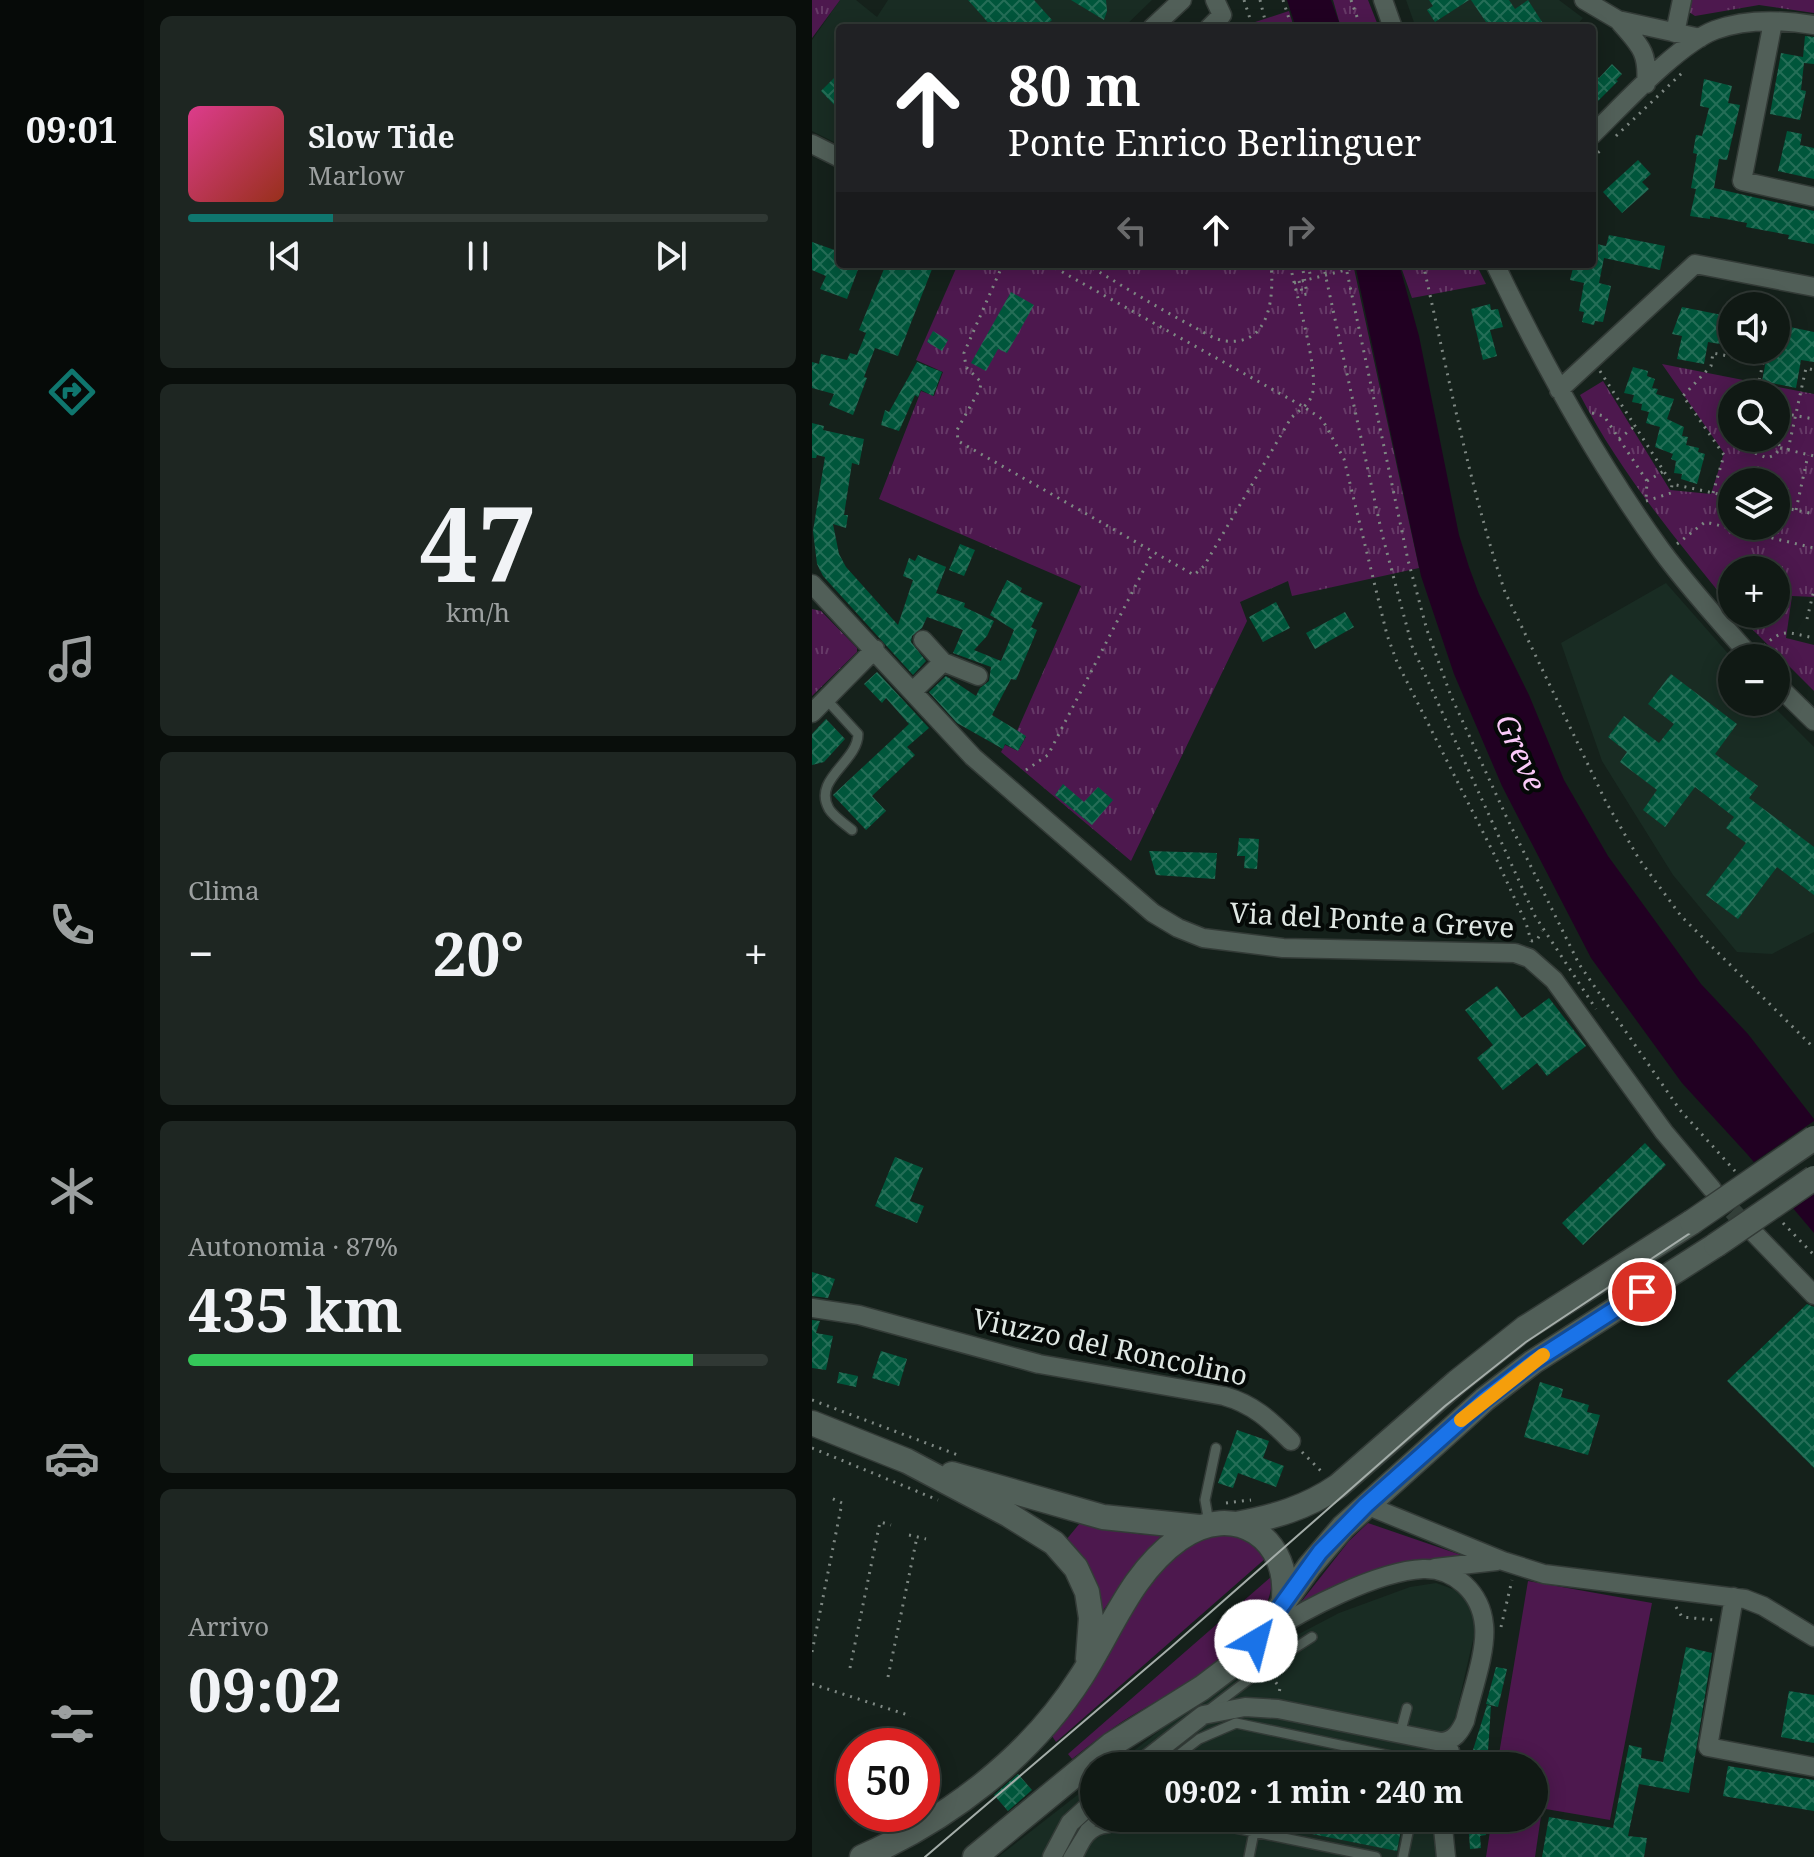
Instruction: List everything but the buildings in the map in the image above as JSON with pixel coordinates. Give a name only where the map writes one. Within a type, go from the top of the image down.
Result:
[{"type":"main road","points":[[812,1423],[907,1461],[1103,1517],[1204,1526],[1236,1524],[1299,1509],[1338,1486],[1504,1344],[1692,1222],[1814,1138]]},
{"type":"main road","points":[[975,1857],[1093,1758],[1213,1681],[1256,1641],[1320,1552],[1366,1505],[1485,1399],[1533,1362],[1814,1178]]},
{"type":"main road","points":[[907,1461],[1037,1532],[1054,1543],[1071,1562],[1089,1600],[1091,1618],[1087,1667]]},
{"type":"main road","points":[[1236,1524],[1258,1533],[1277,1554],[1284,1576],[1282,1607]]},
{"type":"main road","points":[[862,1857],[946,1812],[993,1776],[1039,1732],[1065,1701],[1139,1579],[1171,1545],[1204,1526]]},
{"type":"street","points":[[1156,24],[1182,0]]},
{"type":"street","points":[[1213,24],[1222,15],[1215,0]]},
{"type":"street","points":[[1383,0],[1392,24]]},
{"type":"street","points":[[1584,0],[1618,20],[1700,38]]},
{"type":"street","points":[[1675,33],[1682,0]]},
{"type":"street","points":[[1618,20],[1644,52],[1648,66],[1646,84]]},
{"type":"street","points":[[1596,131],[1700,38],[1731,25],[1773,22],[1814,25]]},
{"type":"street","points":[[1773,22],[1742,181],[1814,197]]},
{"type":"street","points":[[812,144],[836,156]]},
{"type":"street","points":[[1559,390],[1695,264],[1814,287]]},
{"type":"street","points":[[1497,268],[1559,390],[1598,457],[1663,552],[1750,644]]},
{"type":"street","name":"Via del Ponte a Greve","points":[[812,584],[973,757],[1153,913],[1178,928],[1203,938],[1283,948],[1515,953],[1529,958],[1554,980],[1664,1132],[1712,1189]]},
{"type":"street","points":[[923,640],[943,662],[978,676]]},
{"type":"street","points":[[812,713],[875,649]]},
{"type":"street","points":[[913,691],[943,662]]},
{"type":"street","points":[[1790,698],[1814,721]]},
{"type":"street","points":[[1755,1234],[1814,1295]]},
{"type":"street","name":"Viuzzo del Roncolino","points":[[812,1308],[872,1318],[1039,1364],[1224,1396],[1249,1404],[1291,1441]]},
{"type":"street","points":[[1366,1505],[1503,1561],[1544,1574],[1734,1597],[1763,1606],[1814,1637]]},
{"type":"street","points":[[1256,1641],[1303,1612],[1398,1574],[1503,1561]]},
{"type":"street","points":[[1156,1752],[1203,1715],[1222,1719],[1245,1707],[1268,1708],[1441,1742],[1454,1737],[1463,1724],[1485,1629],[1479,1605],[1466,1585],[1448,1574],[1424,1569]]},
{"type":"street","points":[[1734,1597],[1708,1747],[1814,1767]]},
{"type":"street","points":[[1441,1742],[1450,1752]]},
{"type":"street","points":[[1052,1857],[1070,1823],[1080,1814]]},
{"type":"street","points":[[1443,1832],[1446,1857]]},
{"type":"lane","points":[[826,699],[858,734],[853,753],[826,781],[824,790],[824,800],[829,810],[852,830]]},
{"type":"lane","points":[[1204,1526],[1205,1500],[1216,1448]]},
{"type":"lane","points":[[1203,1715],[1265,1667],[1312,1637]]},
{"type":"lane","points":[[1400,1734],[1407,1708]]},
{"type":"lane","points":[[1186,1752],[1222,1719],[1370,1752]]},
{"type":"lane","points":[[1375,1752],[1381,1730]]},
{"type":"lane","points":[[1068,1857],[1083,1832]]},
{"type":"lane","points":[[1078,1857],[1095,1832]]},
{"type":"lane","points":[[1249,1857],[1254,1832],[1376,1857]]},
{"type":"lane","points":[[1403,1857],[1408,1832]]},
{"type":"path","points":[[1244,0],[1252,24]]},
{"type":"path","points":[[1260,0],[1266,24]]},
{"type":"path","points":[[1283,0],[1291,24]]},
{"type":"path","points":[[1351,0],[1360,24]]},
{"type":"path","points":[[1596,154],[1683,71]]},
{"type":"path","points":[[1001,268],[964,353],[966,367],[981,382],[956,438],[1189,573],[1199,573],[1291,418],[1313,394],[1291,268]]},
{"type":"path","points":[[1055,268],[1322,419],[1341,453],[1387,635],[1397,662],[1495,856],[1526,923],[1531,941],[1537,940],[1543,930],[1502,847],[1412,646],[1382,534],[1323,268]]},
{"type":"path","points":[[1093,268],[1180,319],[1226,341],[1248,336],[1267,319],[1272,301],[1271,268]]},
{"type":"path","points":[[1304,268],[1309,279]]},
{"type":"path","points":[[1299,281],[1303,295],[1307,294],[1308,268]]},
{"type":"path","points":[[1294,283],[1353,268]]},
{"type":"path","points":[[1424,268],[1471,469],[1505,592],[1606,802],[1639,859],[1681,916],[1814,1048]]},
{"type":"path","points":[[1347,272],[1408,560],[1427,630],[1451,696],[1579,964],[1680,1110],[1735,1171]]},
{"type":"path","points":[[1718,446],[1683,396],[1711,366],[1713,353],[1763,363],[1759,380]]},
{"type":"path","points":[[1790,440],[1806,368],[1814,370]]},
{"type":"path","points":[[1586,404],[1591,413],[1604,416],[1647,481],[1646,501],[1671,493],[1672,484],[1599,370],[1592,377]]},
{"type":"path","points":[[1790,415],[1814,419]]},
{"type":"path","points":[[1618,439],[1635,426]]},
{"type":"path","points":[[1790,450],[1814,456]]},
{"type":"path","points":[[1713,493],[1724,455],[1722,452]]},
{"type":"path","points":[[1756,452],[1762,458],[1777,452]]},
{"type":"path","points":[[1796,510],[1808,455]]},
{"type":"path","points":[[1647,481],[1664,471]]},
{"type":"path","points":[[1672,484],[1718,494]]},
{"type":"path","points":[[1790,509],[1814,514]]},
{"type":"path","points":[[1677,544],[1705,522],[1814,548]]},
{"type":"path","points":[[1026,770],[1048,755],[1153,552]]},
{"type":"path","points":[[1807,619],[1814,590]]},
{"type":"path","points":[[1766,644],[1784,631],[1814,638]]},
{"type":"path","points":[[1779,1218],[1814,1255]]},
{"type":"path","points":[[1291,1441],[1338,1486]]},
{"type":"path","points":[[812,1448],[947,1504]]},
{"type":"path","points":[[812,1652],[842,1503],[831,1498]]},
{"type":"path","points":[[850,1668],[880,1522],[891,1525]]},
{"type":"path","points":[[909,1535],[926,1539]]},
{"type":"path","points":[[888,1677],[917,1537]]},
{"type":"path","points":[[1268,1672],[1280,1688],[1279,1700]]},
{"type":"path","points":[[812,1684],[911,1716]]},
{"type":"shaded area","points":[[840,0],[856,0],[877,17],[888,0],[1152,0],[1127,24],[836,24],[836,143],[812,131],[812,40]]},
{"type":"shaded area","points":[[1406,0],[1559,0],[1583,18],[1578,24],[1415,24]]},
{"type":"shaded area","points":[[1666,583],[1720,644],[1718,716],[1783,716],[1814,747],[1814,932],[1772,954],[1737,952],[1673,875],[1602,761],[1561,643]]},
{"type":"shaded area","points":[[1436,1583],[1458,1591],[1471,1607],[1476,1627],[1447,1752],[1132,1752],[1297,1635],[1339,1613],[1410,1587]]},
{"type":"shaded area","points":[[1080,1793],[1080,1832],[1434,1832],[1436,1857],[998,1857]]},
{"type":"green space","points":[[812,0],[840,0],[812,38]]},
{"type":"green space","points":[[1333,0],[1368,0],[1377,24],[1340,24]]},
{"type":"green space","points":[[1691,0],[1814,0],[1814,13],[1759,5],[1695,16],[1689,12]]},
{"type":"green space","points":[[1289,11],[1293,24],[1249,24]]},
{"type":"green space","points":[[956,268],[1354,268],[1419,568],[1292,596],[1288,581],[1240,602],[1247,621],[1131,861],[1001,752],[1005,745],[1018,751],[1026,737],[1017,731],[1081,586],[879,499],[921,391],[934,396],[943,372],[916,360]]},
{"type":"green space","points":[[1401,268],[1478,268],[1486,284],[1412,298]]},
{"type":"green space","points":[[1662,364],[1743,380],[1718,380],[1718,444]]},
{"type":"green space","points":[[1603,381],[1670,490],[1711,494],[1718,472],[1718,540],[1790,540],[1790,468],[1719,468],[1723,452],[1790,452],[1790,389],[1814,394],[1814,597],[1792,596],[1790,610],[1790,556],[1718,556],[1718,591],[1631,479],[1580,395]]},
{"type":"green space","points":[[812,609],[821,611],[857,648],[857,652],[812,696]]},
{"type":"green space","points":[[1751,628],[1787,628],[1786,638],[1814,645],[1814,691],[1790,667],[1790,644],[1767,644]]},
{"type":"green space","points":[[1080,1523],[1137,1534],[1162,1535],[1138,1561],[1102,1612],[1094,1579],[1066,1540]]},
{"type":"green space","points":[[1368,1523],[1464,1556],[1410,1563],[1301,1602],[1349,1541]]},
{"type":"green space","points":[[1220,1534],[1246,1540],[1266,1558],[1056,1742],[1052,1736],[1088,1688],[1130,1615],[1159,1573],[1197,1543]]},
{"type":"green space","points":[[1272,1576],[1268,1599],[1258,1620],[1223,1657],[1121,1723],[1072,1759],[1068,1754]]},
{"type":"green space","points":[[1528,1581],[1652,1603],[1610,1820],[1548,1809],[1548,1752],[1499,1752]]},
{"type":"green space","points":[[1490,1832],[1539,1832],[1535,1857],[1486,1857]]},
{"type":"water","points":[[1287,0],[1331,0],[1340,24],[1295,24]]},
{"type":"water","name":"Greve","points":[[1356,268],[1400,268],[1419,336],[1459,535],[1469,567],[1479,594],[1529,695],[1564,780],[1608,856],[1701,984],[1748,1034],[1814,1119],[1814,1233],[1682,1083],[1591,958],[1502,786],[1454,674],[1421,576]]},
{"type":"pier","points":[[1814,1121],[1814,1194],[1791,1210],[1751,1164]]},
{"type":"tunnel","points":[[1714,1191],[1754,1234]]},
{"type":"tram line","points":[[925,1857],[1171,1647],[1445,1406],[1526,1342],[1814,1151]]},
{"type":"slow traffic","points":[[1461,1420],[1543,1355]]},
{"type":"route","points":[[1256,1641],[1320,1552],[1366,1505],[1485,1399],[1533,1362],[1642,1292]]}]
